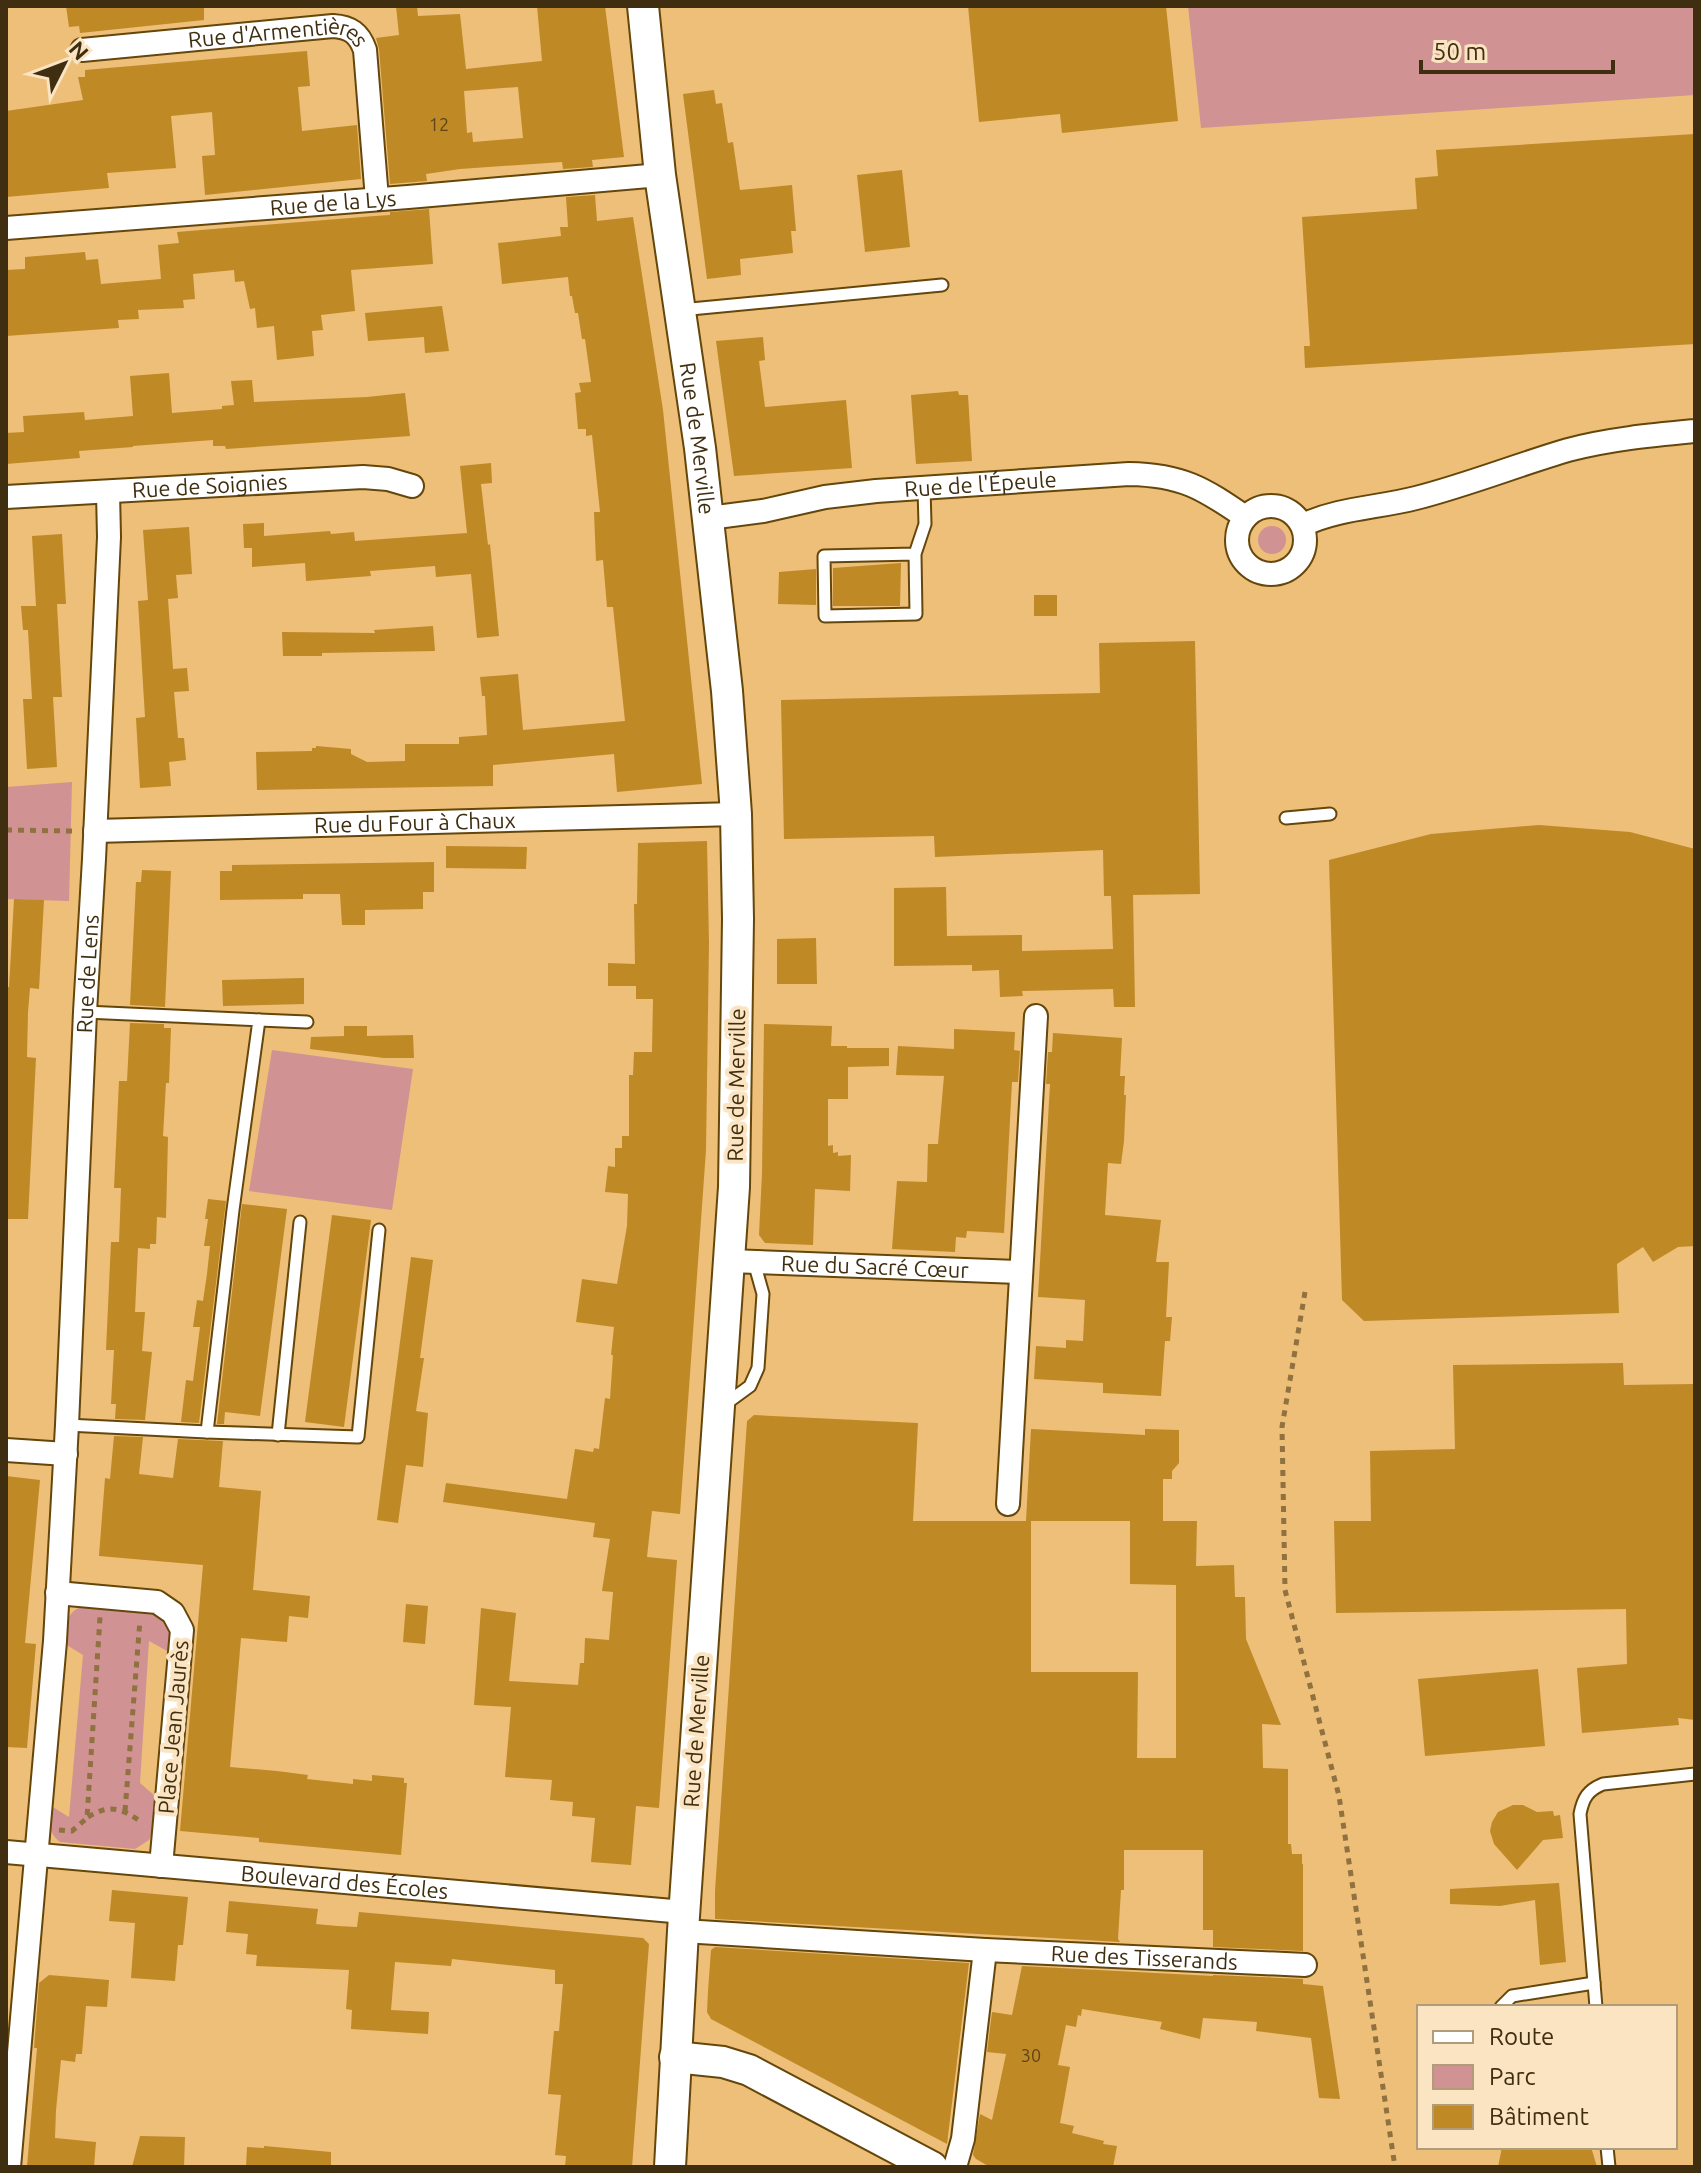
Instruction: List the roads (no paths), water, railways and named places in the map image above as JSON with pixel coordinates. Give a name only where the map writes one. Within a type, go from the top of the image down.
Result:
[{"type":"street","name":"Rue de Merville","points":[[643,6],[660,175],[709,518],[730,719],[736,814],[738,1000],[734,1187],[741,1261],[719,1408],[683,1921],[670,2167]]},
{"type":"street","name":"Rue d'Armentières","points":[[82,50],[333,26],[350,29],[357,34],[365,50],[377,199]]},
{"type":"street","name":"Rue de la Lys","points":[[6,228],[660,175]]},
{"type":"street","points":[[1303,525],[1333,513],[1413,499],[1568,450],[1631,438],[1695,431]]},
{"type":"street","name":"Rue de l'Épeule","points":[[709,518],[763,511],[839,495],[1113,474],[1175,478],[1205,490],[1245,517]]},
{"type":"street","name":"Rue de Soignies","points":[[6,497],[363,477],[388,479],[412,486]]},
{"type":"street","name":"Rue de Lens","points":[[66,1454],[109,537],[108,492]]},
{"type":"street","points":[[1272,505],[1288,509],[1296,516],[1306,536],[1305,548],[1297,563],[1282,573],[1265,574],[1249,566],[1239,551],[1237,533],[1245,517],[1255,509],[1272,505]]},
{"type":"street","name":"Rue du Four à Chaux","points":[[95,831],[736,814]]},
{"type":"street","points":[[1008,1504],[1036,1016]]},
{"type":"street","name":"Rue du Sacré Cœur","points":[[741,1261],[1021,1272]]},
{"type":"street","points":[[6,1450],[66,1454],[37,1854],[14,2007],[9,2167]]},
{"type":"street","name":"Place Jean Jaurès","points":[[57,1593],[157,1602],[178,1620],[182,1630],[161,1866]]},
{"type":"street","name":"Boulevard des Écoles","points":[[6,1852],[364,1882],[683,1921]]},
{"type":"street","name":"Rue des Tisserands","points":[[683,1921],[985,1950],[1305,1965]]},
{"type":"street","points":[[955,2167],[963,2139],[985,1950]]},
{"type":"street","points":[[675,2057],[723,2062],[749,2070],[932,2167]]},
{"type":"lane","points":[[679,310],[942,285]]},
{"type":"lane","points":[[915,554],[824,556],[825,616],[916,614],[915,554],[925,524],[924,488]]},
{"type":"lane","points":[[1286,818],[1330,814]]},
{"type":"lane","points":[[85,1012],[307,1022]]},
{"type":"lane","points":[[207,1432],[259,1020]]},
{"type":"lane","points":[[278,1435],[300,1222]]},
{"type":"lane","points":[[67,1425],[358,1437],[379,1230]]},
{"type":"lane","points":[[1596,2005],[1580,1814],[1585,1797],[1603,1784],[1695,1774]]},
{"type":"lane","points":[[1503,2005],[1512,1996],[1594,1983]]}]
